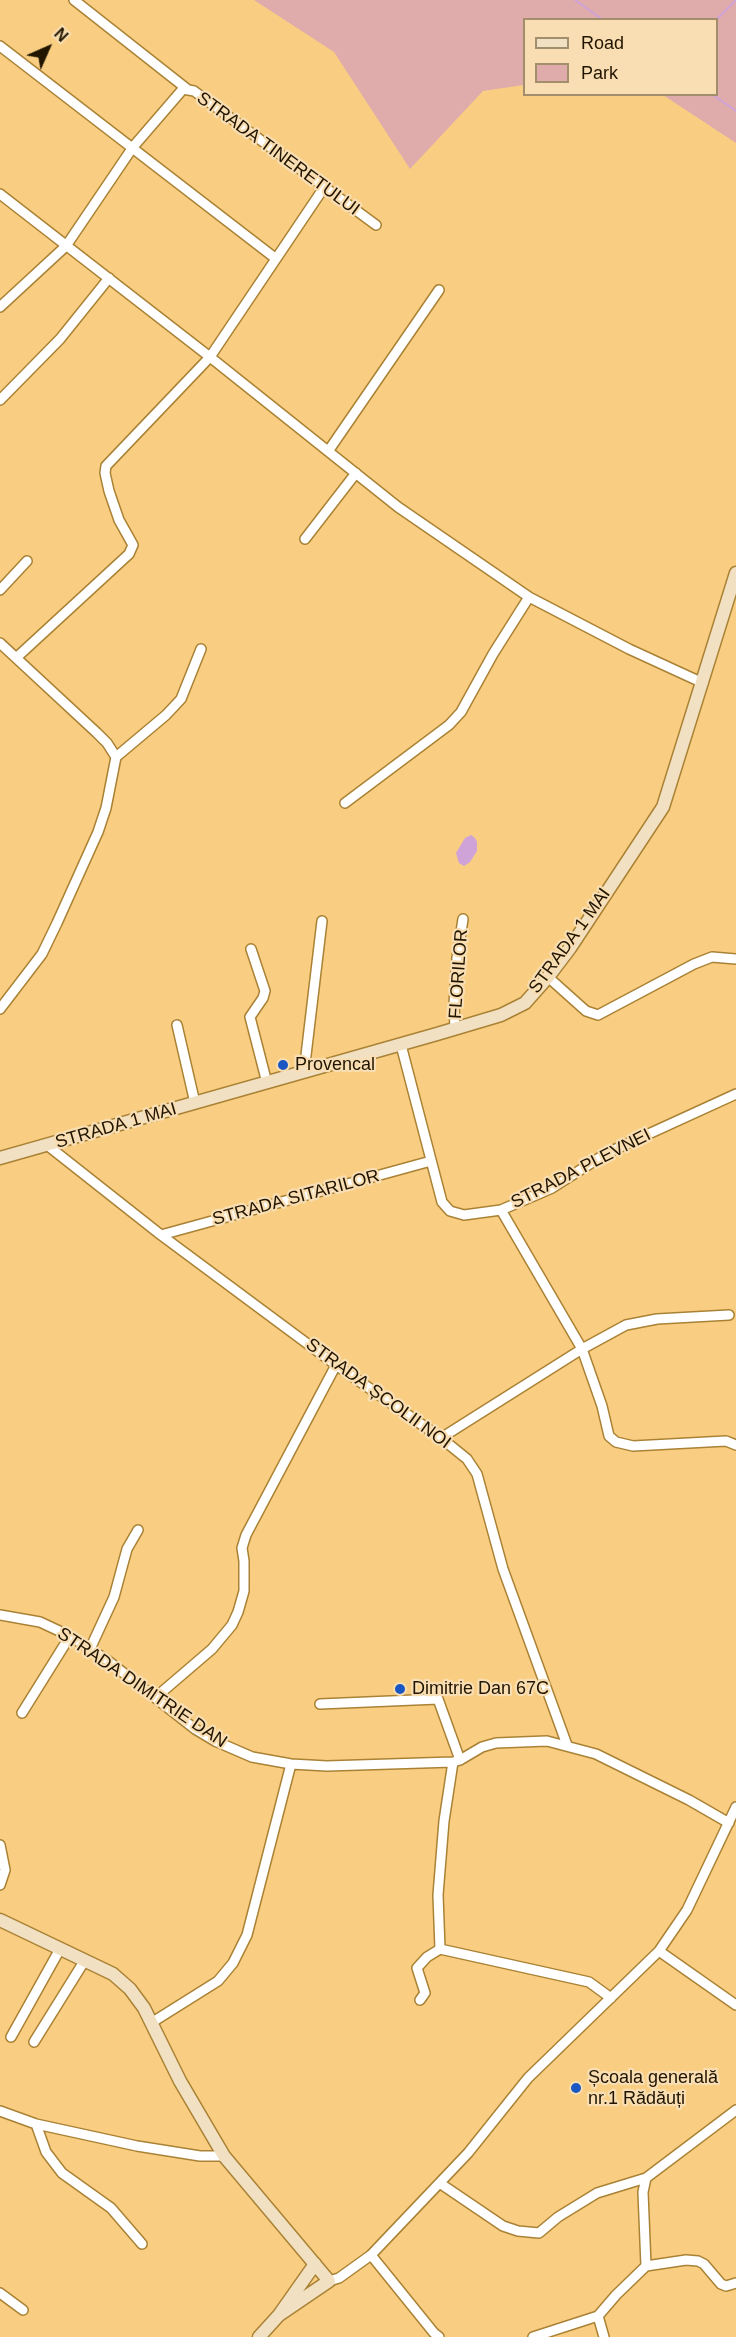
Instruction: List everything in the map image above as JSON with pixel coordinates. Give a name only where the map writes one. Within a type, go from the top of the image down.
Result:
[{"type":"main road","name":"STRADA 1 MAI","points":[[0,1158],[501,1016],[525,1003],[549,977],[663,807],[736,573]]},
{"type":"main road","points":[[0,1920],[113,1974],[130,1989],[144,2008],[205,2126],[224,2156],[329,2281],[279,2315]]},
{"type":"main road","points":[[259,2337],[279,2315],[315,2264]]},
{"type":"street","points":[[74,0],[187,89]]},
{"type":"street","points":[[0,46],[275,258]]},
{"type":"street","name":"STRADA TINERETULUI","points":[[0,307],[66,246],[133,147],[178,92],[187,89],[325,186],[376,225]]},
{"type":"street","points":[[16,658],[129,554],[133,545],[119,520],[109,491],[105,473],[106,466],[210,357],[325,186]]},
{"type":"street","points":[[0,194],[329,450],[398,507],[529,597],[629,649],[702,683]]},
{"type":"street","points":[[0,400],[60,339],[109,278]]},
{"type":"street","points":[[329,450],[439,290]]},
{"type":"street","points":[[305,539],[356,473]]},
{"type":"street","points":[[0,590],[27,561]]},
{"type":"street","points":[[345,803],[449,725],[461,712],[493,654],[529,597]]},
{"type":"street","points":[[0,643],[97,733],[107,743],[116,758]]},
{"type":"street","points":[[0,1009],[42,954],[57,923],[98,832],[106,808],[116,758],[181,699],[201,650]]},
{"type":"street","name":"FLORILOR","points":[[455,1029],[457,958],[463,920]]},
{"type":"street","points":[[304,1072],[322,921]]},
{"type":"street","points":[[251,949],[265,991],[250,1017],[267,1083]]},
{"type":"street","points":[[549,977],[586,1011],[598,1015],[703,961],[722,957],[736,959]]},
{"type":"street","points":[[177,1025],[195,1103]]},
{"type":"street","name":"STRADA PLEVNEI","points":[[401,1045],[442,1202],[450,1211],[472,1215],[501,1210],[552,1188],[607,1154],[736,1094]]},
{"type":"street","name":"STRADA ȘCOLII NOI","points":[[48,1145],[161,1235],[467,1459],[477,1474],[503,1569],[567,1745]]},
{"type":"street","name":"STRADA SITARILOR","points":[[161,1235],[431,1161]]},
{"type":"street","points":[[501,1210],[582,1349],[602,1406],[609,1436],[616,1442],[633,1446],[726,1441],[736,1445]]},
{"type":"street","points":[[441,1438],[582,1349],[626,1325],[657,1319],[729,1315]]},
{"type":"street","points":[[156,1697],[212,1649],[232,1625],[244,1591],[242,1548],[246,1534],[336,1365]]},
{"type":"street","points":[[90,1649],[114,1597],[127,1549],[138,1530]]},
{"type":"street","name":"STRADA DIMITRIE DAN","points":[[0,1615],[40,1622],[70,1636],[156,1697],[195,1729],[215,1741],[252,1757],[291,1764],[327,1766],[457,1761],[482,1747],[508,1742],[547,1741],[596,1754],[689,1800],[729,1823]]},
{"type":"street","points":[[22,1713],[70,1636]]},
{"type":"street","points":[[320,1704],[438,1699],[457,1761],[444,1821],[438,1895],[440,1949]]},
{"type":"street","points":[[151,2023],[218,1981],[233,1963],[247,1935],[291,1764]]},
{"type":"street","points":[[329,2281],[339,2278],[371,2256],[441,2184],[528,2078],[660,1951],[687,1910],[736,1807]]},
{"type":"street","points":[[0,1845],[5,1870],[0,1885]]},
{"type":"street","points":[[10,2037],[60,1949]]},
{"type":"street","points":[[420,2000],[425,1993],[417,1968],[427,1957],[440,1949],[589,1982],[611,1998]]},
{"type":"street","points":[[660,1951],[736,2005]]},
{"type":"street","points":[[34,2042],[85,1960]]},
{"type":"street","points":[[441,2184],[503,2226],[518,2231],[539,2233],[597,2193],[646,2178],[736,2110]]},
{"type":"street","points":[[0,2111],[36,2124],[156,2149],[200,2156],[224,2156]]},
{"type":"street","points":[[36,2124],[46,2152],[62,2173],[111,2208],[142,2244]]},
{"type":"street","points":[[646,2178],[644,2192],[646,2266]]},
{"type":"street","points":[[371,2256],[439,2337]]},
{"type":"street","points":[[533,2337],[598,2316],[646,2266],[686,2260],[698,2261],[704,2264],[721,2284],[726,2286],[736,2283]]},
{"type":"street","points":[[0,2293],[23,2310]]},
{"type":"street","points":[[598,2316],[604,2337]]},
{"type":"green space","points":[[254,0],[736,0],[736,143],[665,96],[718,96],[718,18],[523,18],[523,85],[483,91],[410,169],[334,52]]},
{"type":"shaded area","points":[[471,835],[477,842],[477,851],[470,862],[464,866],[459,863],[456,853],[465,838]]},
{"type":"waterway","points":[[575,0],[600,18]]},
{"type":"waterway","points":[[718,18],[736,0]]},
{"type":"waterway","points":[[715,96],[736,111]]},
{"type":"place","name":"Provencal","points":[[283,1065]]},
{"type":"place","name":"Dimitrie Dan 67C","points":[[400,1689]]},
{"type":"place","name":"Școala generală nr.1 Rădăuți","points":[[576,2088]]}]
